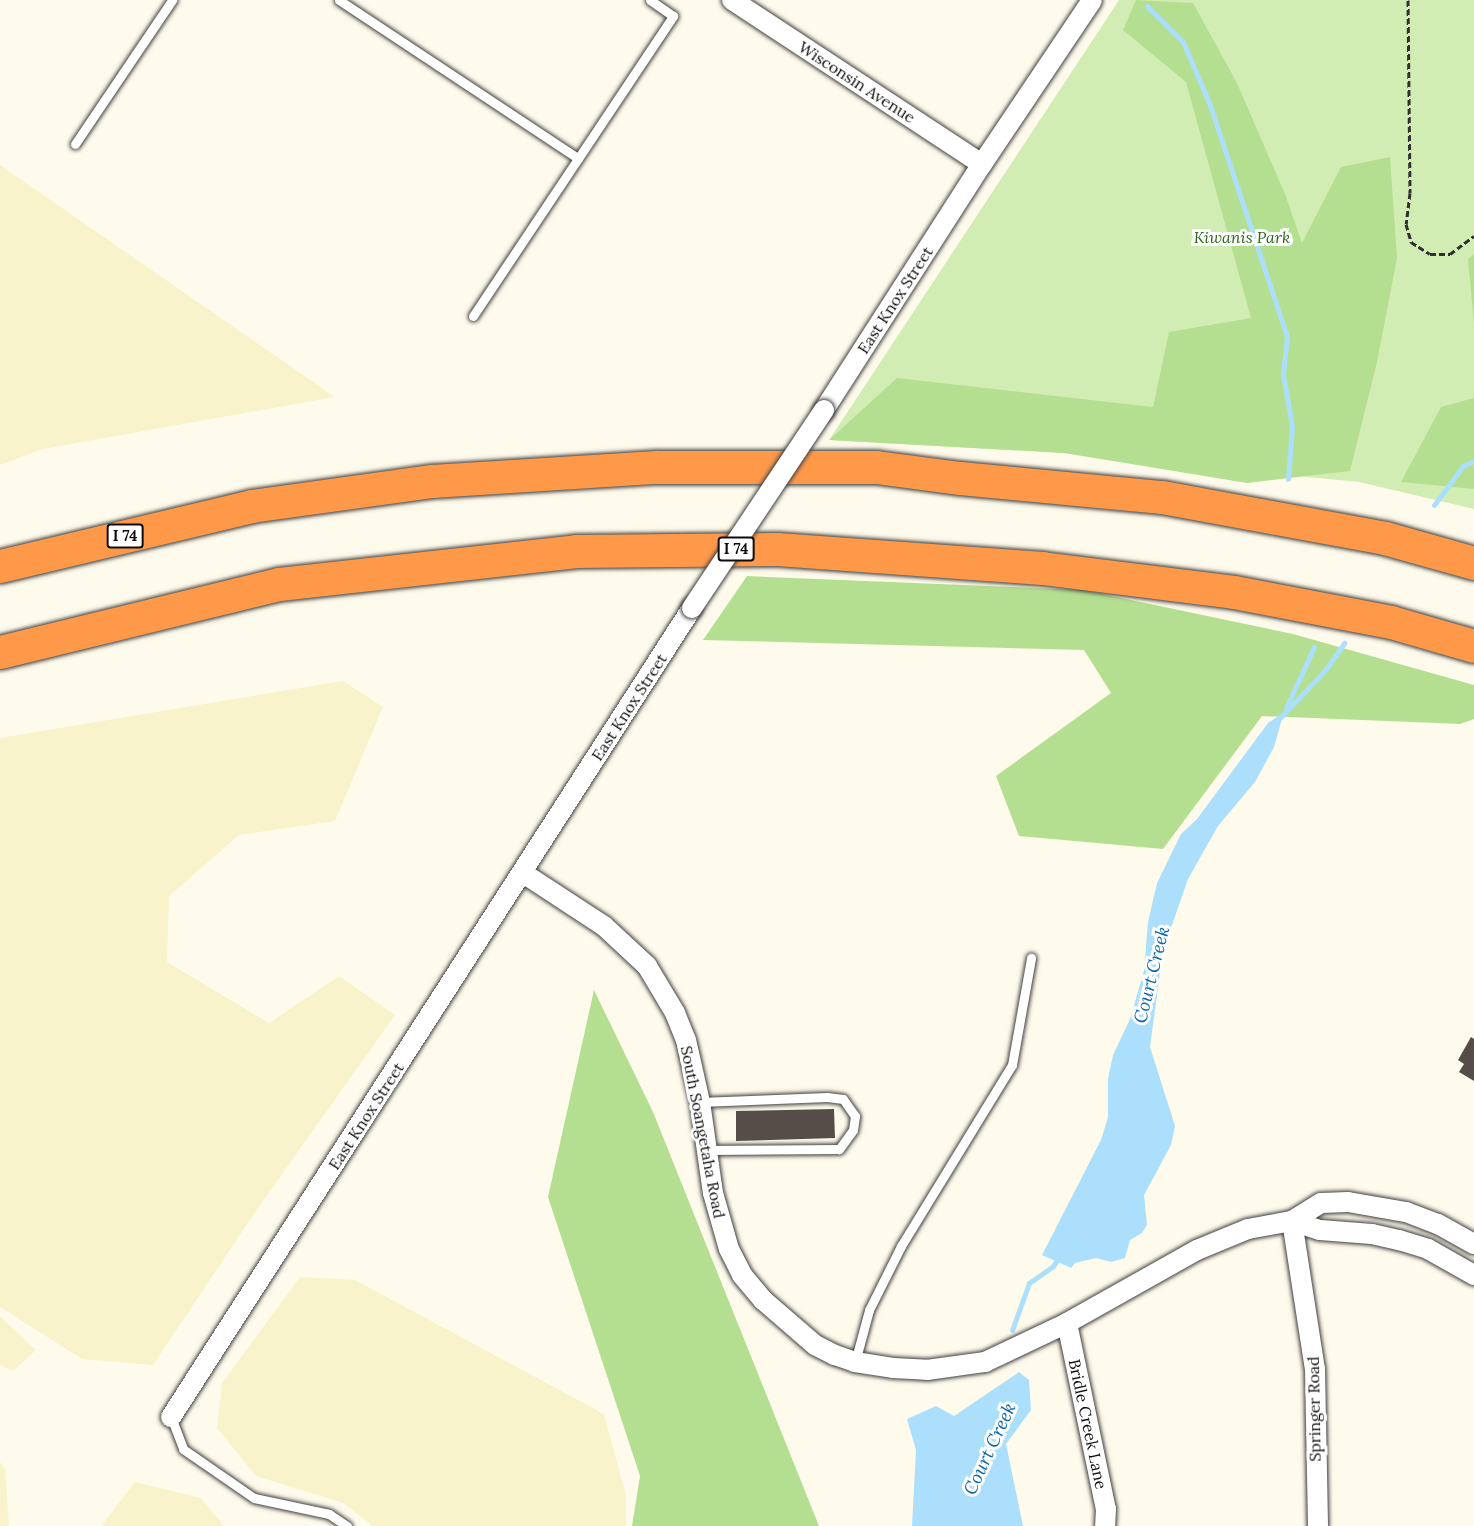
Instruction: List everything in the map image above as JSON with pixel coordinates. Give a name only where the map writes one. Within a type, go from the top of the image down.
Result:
[{"type":"highway","name":"I 74","points":[[0,566],[251,506],[432,481],[657,467],[876,467],[960,478],[1162,497],[1385,538],[1474,563]]},
{"type":"highway","name":"I 74","points":[[0,652],[279,584],[576,551],[777,549],[1042,568],[1234,592],[1391,622],[1474,646]]},
{"type":"street","name":"Wisconsin Avenue","points":[[732,0],[982,164]]},
{"type":"street","name":"East Knox Street","points":[[171,1417],[692,608],[1092,0]]},
{"type":"street","name":"South Soangetaha Road","points":[[523,873],[604,926],[647,966],[675,1013],[686,1040],[700,1102],[705,1150],[719,1221],[742,1275],[763,1300],[807,1338],[835,1355],[855,1362],[927,1370],[959,1368],[985,1362],[1066,1323],[1197,1250],[1248,1229],[1292,1221],[1321,1203],[1378,1205],[1438,1224],[1474,1244]]},
{"type":"street","name":"South Soangetaha Road","points":[[1292,1221],[1320,1230],[1372,1234],[1399,1240],[1428,1250],[1474,1275]]},
{"type":"street","name":"Springer Road","points":[[1292,1221],[1315,1369],[1315,1467],[1318,1526]]},
{"type":"street","name":"Bridle Creek Lane","points":[[1066,1323],[1106,1509],[1105,1526]]},
{"type":"lane","points":[[75,144],[172,0]]},
{"type":"lane","points":[[339,0],[578,158]]},
{"type":"lane","points":[[473,316],[673,16],[650,0]]},
{"type":"lane","points":[[855,1362],[869,1310],[901,1246],[1012,1065],[1031,958]]},
{"type":"lane","points":[[700,1102],[827,1097],[843,1099],[855,1116],[853,1130],[839,1149],[705,1150]]},
{"type":"lane","points":[[171,1417],[183,1449],[254,1498],[329,1515],[347,1526]]},
{"type":"path","points":[[1408,0],[1410,193],[1406,224],[1411,242],[1430,254],[1450,254],[1474,236]]},
{"type":"shaded area","points":[[0,165],[335,397],[43,449],[0,465]]},
{"type":"shaded area","points":[[343,681],[383,707],[335,821],[239,835],[169,896],[167,962],[269,1023],[339,976],[395,1015],[258,1208],[153,1365],[82,1359],[0,1307],[0,738]]},
{"type":"shaded area","points":[[300,1277],[355,1280],[604,1414],[626,1495],[626,1526],[373,1526],[343,1503],[256,1476],[217,1428],[222,1383]]},
{"type":"shaded area","points":[[0,1316],[36,1350],[13,1371],[0,1365]]},
{"type":"shaded area","points":[[0,1462],[5,1469],[9,1526],[0,1526]]},
{"type":"shaded area","points":[[135,1482],[201,1498],[224,1526],[101,1526]]},
{"type":"green space","name":"Kiwanis Park","points":[[1119,0],[1474,0],[1474,509],[1359,482],[1064,453],[829,440]]},
{"type":"green space","points":[[1136,0],[1193,3],[1237,83],[1285,194],[1302,243],[1341,167],[1390,157],[1397,258],[1377,362],[1350,471],[1247,483],[1064,453],[829,440],[897,378],[1153,407],[1169,332],[1251,318],[1186,82],[1123,30]]},
{"type":"green space","points":[[1474,254],[1474,324],[1468,259]]},
{"type":"green space","points":[[1474,398],[1474,489],[1401,482],[1441,407]]},
{"type":"green space","points":[[747,576],[1083,590],[1293,634],[1474,685],[1474,719],[1460,724],[1262,716],[1163,849],[1019,836],[996,776],[1111,693],[1084,650],[703,640]]},
{"type":"green space","points":[[594,990],[653,1112],[819,1526],[632,1526],[640,1476],[548,1197]]},
{"type":"water","points":[[1284,712],[1274,747],[1255,782],[1218,826],[1188,879],[1163,951],[1150,1047],[1175,1126],[1171,1145],[1144,1195],[1147,1225],[1142,1233],[1130,1240],[1125,1258],[1111,1262],[1096,1258],[1075,1263],[1071,1268],[1042,1255],[1101,1140],[1108,1117],[1108,1079],[1113,1055],[1130,1019],[1144,971],[1148,922],[1157,883],[1181,834],[1197,819],[1268,723]]},
{"type":"water","points":[[1019,1372],[1029,1380],[1031,1410],[1006,1444],[1023,1526],[912,1526],[916,1450],[907,1419],[936,1406],[954,1416]]},
{"type":"building","points":[[1471,1037],[1474,1039],[1474,1081],[1459,1072],[1464,1064],[1458,1060]]},
{"type":"building","points":[[834,1109],[835,1138],[736,1141],[736,1111]]},
{"type":"waterway","points":[[1147,6],[1183,42],[1210,105],[1287,336],[1283,374],[1292,426],[1288,479]]},
{"type":"waterway","name":"Court Creek","points":[[1434,505],[1463,466],[1474,461]]},
{"type":"waterway","name":"Court Creek","points":[[1281,717],[1326,669],[1344,643]]},
{"type":"waterway","points":[[1286,708],[1314,647]]},
{"type":"waterway","name":"Court Creek","points":[[1012,1330],[1029,1283],[1053,1266],[1059,1257]]}]
